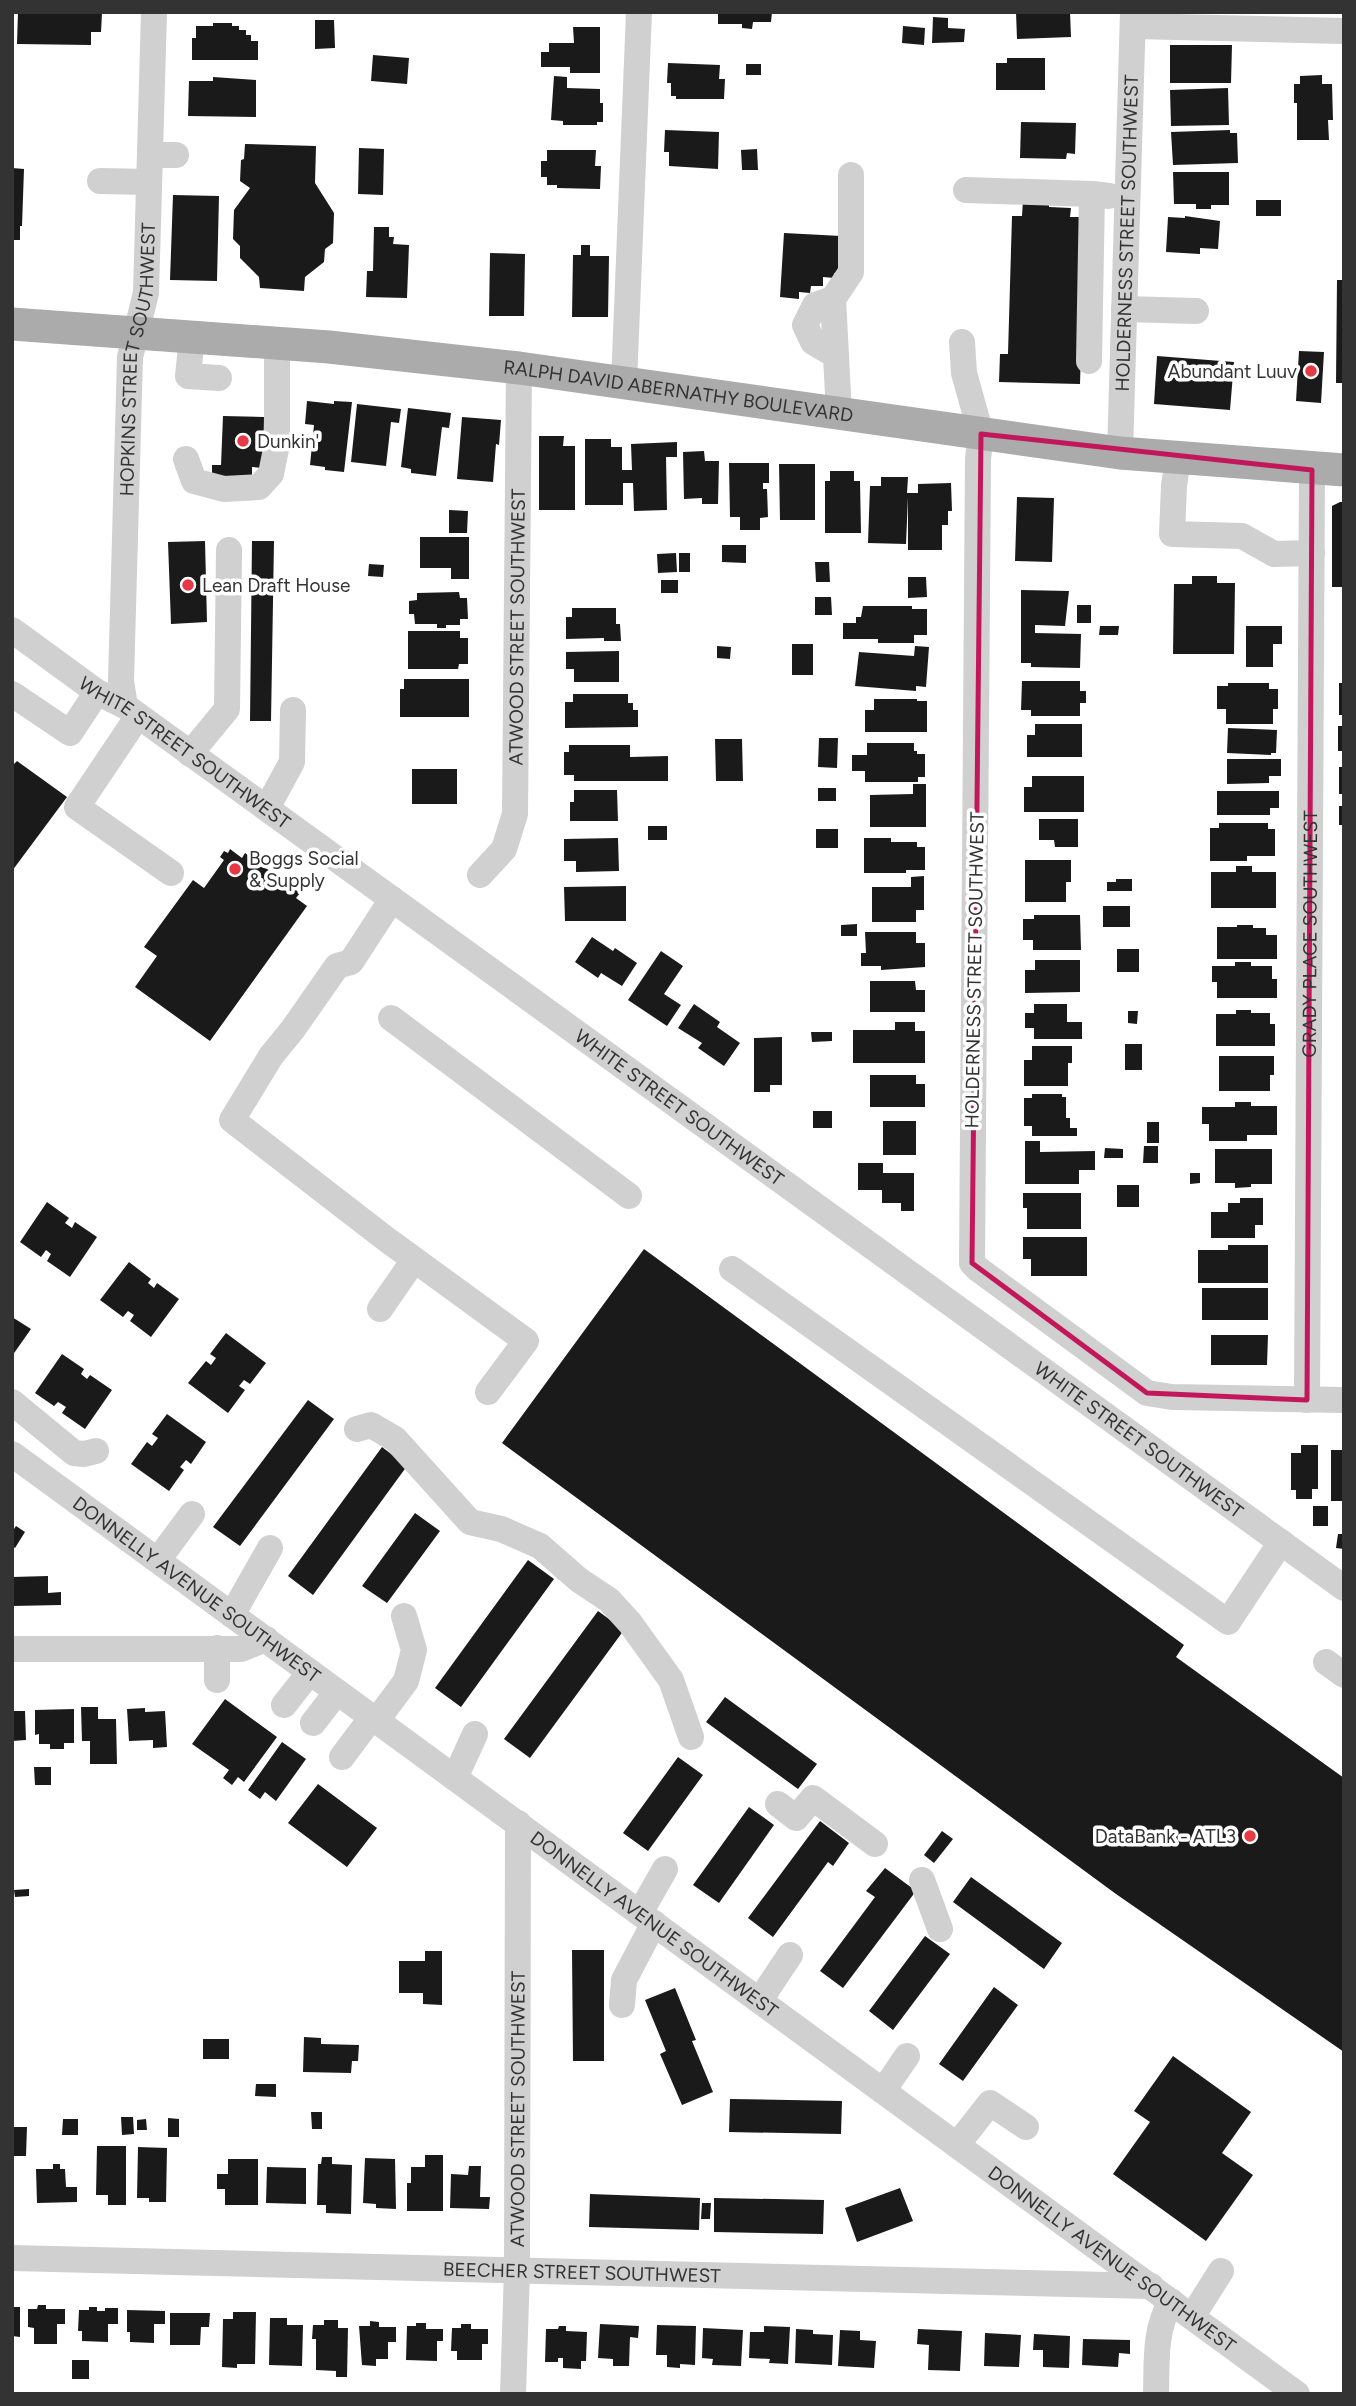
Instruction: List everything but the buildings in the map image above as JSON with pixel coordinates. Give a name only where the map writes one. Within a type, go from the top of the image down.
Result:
[{"type":"main road","name":"RALPH DAVID ABERNATHY BOULEVARD","points":[[12,324],[277,343],[519,368],[1120,453],[1328,470]]},
{"type":"street","name":"HOPKINS STREET SOUTHWEST","points":[[132,711],[121,681],[130,357],[146,293],[149,182],[163,155],[154,12]]},
{"type":"street","points":[[624,383],[639,12]]},
{"type":"street","points":[[1133,19],[1344,31]]},
{"type":"street","name":"HOLDERNESS STREET SOUTHWEST","points":[[1120,453],[1133,19]]},
{"type":"street","points":[[839,413],[835,355],[813,342],[805,325],[815,305],[833,299],[851,272],[851,175]]},
{"type":"street","points":[[100,181],[149,182]]},
{"type":"street","points":[[966,190],[1092,194],[1128,199]]},
{"type":"street","points":[[1089,361],[1092,194]]},
{"type":"street","points":[[1124,309],[1196,311]]},
{"type":"street","points":[[192,337],[188,376],[219,378]]},
{"type":"street","points":[[962,342],[964,373],[981,433]]},
{"type":"street","points":[[186,459],[194,481],[224,489],[260,487],[271,474],[277,444],[265,380],[277,343]]},
{"type":"street","name":"ATWOOD STREET SOUTHWEST","points":[[480,875],[504,849],[515,814],[519,368]]},
{"type":"street","name":"HOLDERNESS STREET SOUTHWEST","points":[[981,433],[978,459],[972,1263],[1147,1393],[1172,1397],[1307,1400]]},
{"type":"street","points":[[1178,458],[1172,534],[1242,536],[1275,554],[1312,553]]},
{"type":"street","name":"GRADY PLACE SOUTHWEST","points":[[1307,1400],[1312,553],[1328,470]]},
{"type":"street","points":[[190,754],[227,709],[229,550]]},
{"type":"street","name":"WHITE STREET SOUTHWEST","points":[[16,641],[132,711],[1344,1588]]},
{"type":"street","points":[[12,694],[70,733],[97,692]]},
{"type":"street","points":[[267,808],[292,762],[293,710]]},
{"type":"street","points":[[132,711],[78,807],[171,873]]},
{"type":"street","points":[[392,900],[351,962],[353,974],[311,1030],[293,1029],[271,1056],[232,1120],[414,1260],[526,1341],[488,1392]]},
{"type":"street","points":[[391,1018],[629,1196]]},
{"type":"street","points":[[380,1309],[414,1260]]},
{"type":"street","points":[[732,1269],[1228,1622],[1281,1542]]},
{"type":"street","points":[[1307,1400],[1344,1400]]},
{"type":"street","points":[[12,1402],[74,1453],[96,1451],[69,1496]]},
{"type":"street","points":[[357,1429],[371,1425],[395,1439],[470,1522],[500,1530],[540,1546],[579,1580],[609,1601],[630,1623],[671,1680],[691,1737]]},
{"type":"street","name":"DONNELLY AVENUE SOUTHWEST","points":[[12,1454],[1297,2394]]},
{"type":"street","points":[[158,1560],[192,1514]]},
{"type":"street","points":[[233,1615],[270,1548]]},
{"type":"street","points":[[342,1758],[406,1681],[414,1650],[404,1616]]},
{"type":"street","points":[[12,1649],[241,1649],[266,1639]]},
{"type":"street","points":[[217,1648],[217,1680]]},
{"type":"street","points":[[284,1706],[310,1671]]},
{"type":"street","points":[[313,1723],[337,1692]]},
{"type":"street","points":[[455,1777],[475,1734]]},
{"type":"street","points":[[778,1804],[796,1818],[813,1798],[875,1844]]},
{"type":"street","name":"ATWOOD STREET SOUTHWEST","points":[[513,2394],[517,2270],[518,1823]]},
{"type":"street","points":[[622,2005],[624,1980],[665,1869]]},
{"type":"street","points":[[922,1880],[940,1929]]},
{"type":"street","points":[[760,2000],[790,1955]]},
{"type":"street","points":[[883,2091],[907,2056]]},
{"type":"street","points":[[957,2145],[990,2103],[1026,2127]]},
{"type":"street","name":"BEECHER STREET SOUTHWEST","points":[[12,2258],[517,2270],[1161,2294]]},
{"type":"street","points":[[1192,2317],[1221,2271]]},
{"type":"street","points":[[1156,2394],[1161,2294]]},
{"type":"highlighted area","points":[[981,434],[1312,470],[1307,1400],[1147,1393],[972,1263]]},
{"type":"place","name":"Abundant Luuv","points":[[1311,371]]},
{"type":"place","name":"Dunkin'","points":[[243,441]]},
{"type":"place","name":"Lean Draft House","points":[[188,585]]},
{"type":"place","name":"Boggs Social & Supply","points":[[235,869]]},
{"type":"place","name":"DataBank - ATL3","points":[[1250,1836]]}]
